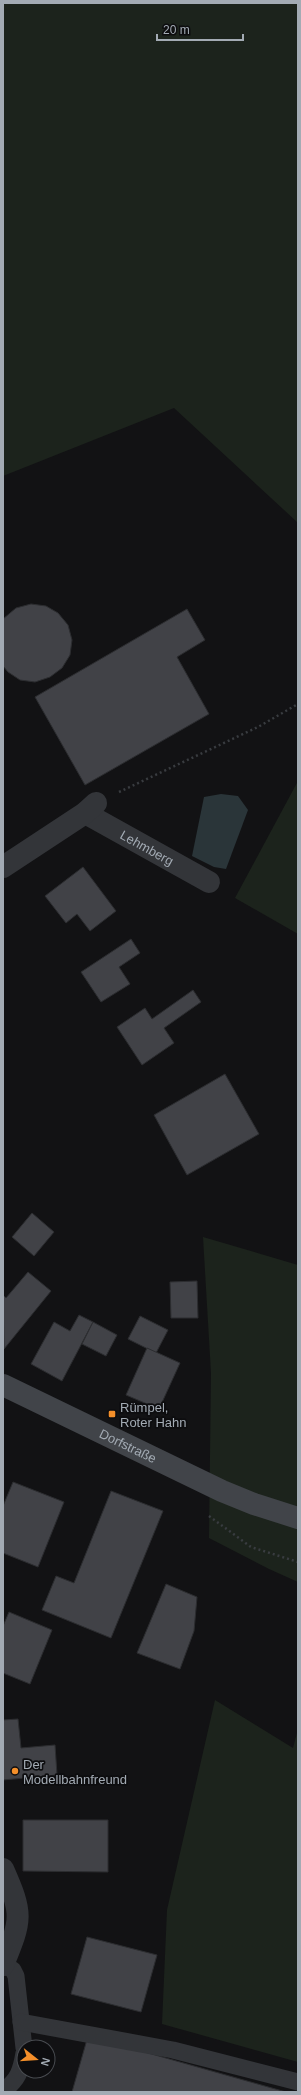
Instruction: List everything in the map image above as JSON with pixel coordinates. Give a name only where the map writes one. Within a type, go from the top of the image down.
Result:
[{"type":"street","points":[[3,867],[91,808]]},
{"type":"street","name":"Lehmberg","points":[[91,808],[210,882]]},
{"type":"street","name":"Dorfstraße","points":[[3,1385],[177,1470],[254,1504],[298,1518]]},
{"type":"street","points":[[3,1869],[19,1909],[18,1923],[3,1964]]},
{"type":"lane","points":[[3,1964],[13,1970],[16,1976],[23,2039]]},
{"type":"lane","points":[[21,2022],[172,2050],[298,2082]]},
{"type":"lane","points":[[3,2091],[16,2079]]},
{"type":"path","points":[[91,808],[258,727],[298,704]]},
{"type":"path","points":[[208,1515],[251,1547],[298,1562]]},
{"type":"shaded area","points":[[3,3],[298,3],[297,522],[174,408],[3,476]]},
{"type":"shaded area","points":[[298,781],[298,934],[235,898]]},
{"type":"shaded area","points":[[221,794],[238,796],[248,810],[226,869],[214,867],[192,856],[204,797]]},
{"type":"shaded area","points":[[203,1237],[298,1265],[298,1582],[209,1538],[211,1373]]},
{"type":"shaded area","points":[[215,1700],[293,1748],[298,1729],[298,2062],[162,2024],[167,1910]]},
{"type":"building","points":[[31,604],[46,606],[58,613],[68,625],[72,640],[70,655],[62,668],[50,677],[35,682],[20,680],[8,672],[3,666],[3,619],[16,608]]},
{"type":"building","points":[[187,609],[205,640],[177,657],[209,714],[85,785],[35,697]]},
{"type":"building","points":[[83,867],[116,911],[90,931],[77,914],[66,923],[45,896]]},
{"type":"building","points":[[131,939],[140,953],[119,967],[130,984],[101,1002],[81,972]]},
{"type":"building","points":[[193,990],[201,1002],[164,1028],[174,1043],[142,1065],[117,1027],[145,1008],[152,1019]]},
{"type":"building","points":[[225,1074],[259,1134],[187,1175],[154,1115]]},
{"type":"building","points":[[32,1213],[54,1232],[34,1256],[12,1237]]},
{"type":"building","points":[[28,1272],[51,1291],[4,1349],[3,1295],[6,1298]]},
{"type":"building","points":[[197,1281],[198,1318],[171,1318],[170,1282]]},
{"type":"building","points":[[79,1315],[93,1322],[62,1381],[31,1364],[54,1322],[70,1331]]},
{"type":"building","points":[[140,1316],[168,1330],[156,1353],[128,1339]]},
{"type":"building","points":[[93,1322],[117,1335],[106,1356],[82,1344]]},
{"type":"building","points":[[147,1348],[180,1363],[159,1409],[126,1395]]},
{"type":"building","points":[[13,1482],[64,1502],[38,1567],[3,1553],[3,1506]]},
{"type":"building","points":[[111,1491],[163,1511],[111,1638],[42,1610],[56,1576],[74,1583]]},
{"type":"building","points":[[166,1584],[197,1597],[194,1631],[180,1669],[137,1653]]},
{"type":"building","points":[[9,1612],[52,1630],[30,1684],[3,1673],[3,1626]]},
{"type":"building","points":[[18,1719],[21,1748],[55,1745],[57,1775],[3,1780],[3,1720]]},
{"type":"building","points":[[23,1820],[108,1820],[108,1872],[23,1871]]},
{"type":"building","points":[[87,1937],[157,1955],[141,2012],[71,1994]]},
{"type":"building","points":[[88,2036],[286,2092],[72,2092]]},
{"type":"place","name":"Rümpel, Roter Hahn","points":[[112,1414]]},
{"type":"place","name":"Der Modellbahnfreund","points":[[15,1771]]}]
